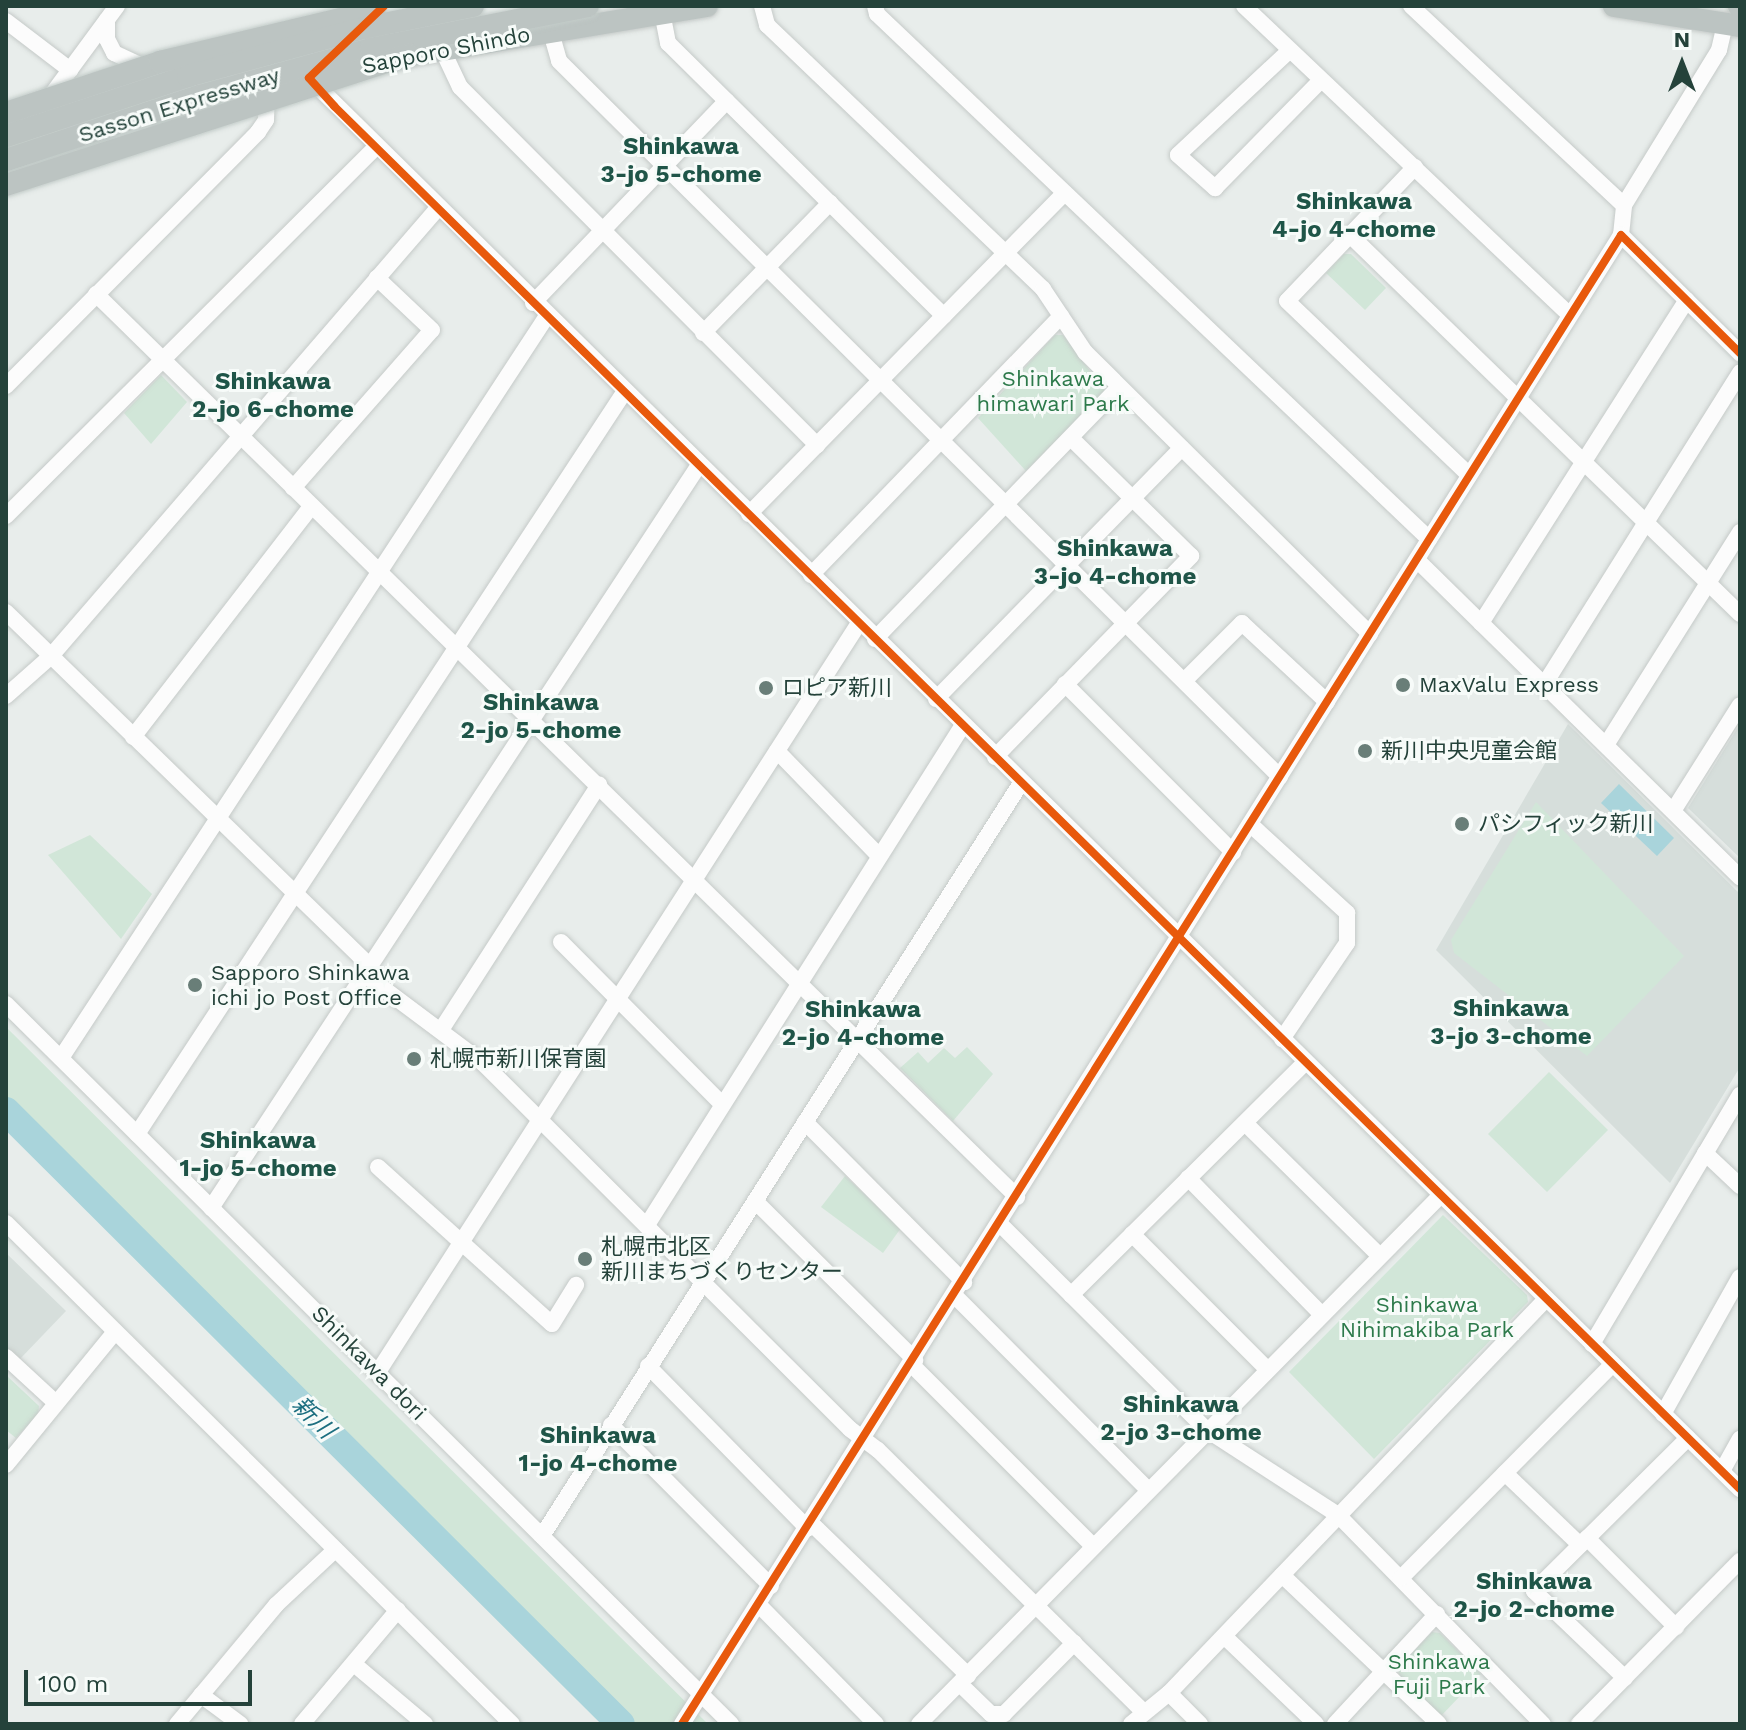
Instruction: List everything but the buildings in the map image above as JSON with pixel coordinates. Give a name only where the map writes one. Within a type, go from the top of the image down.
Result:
[{"type":"highway","points":[[6,128],[223,48],[383,6]]},
{"type":"highway","points":[[6,113],[174,58],[275,31],[407,6]]},
{"type":"highway","name":"Sasson Expressway","points":[[6,136],[217,68],[364,28],[473,6]]},
{"type":"highway","name":"Sasson Expressway","points":[[6,159],[214,92],[371,49],[549,21],[588,6]]},
{"type":"highway","name":"Sapporo Shindo","points":[[6,173],[309,78],[442,49],[549,21],[707,6]]},
{"type":"highway","points":[[1614,6],[1736,15]]},
{"type":"highway","points":[[6,185],[549,21]]},
{"type":"street","points":[[383,6],[309,78],[533,303],[1740,1489]]},
{"type":"street","points":[[762,6],[767,25],[1043,289],[1085,352],[1370,634]]},
{"type":"street","points":[[875,6],[877,14],[1429,539]]},
{"type":"street","points":[[1244,6],[1570,315]]},
{"type":"street","points":[[1411,6],[1624,205]]},
{"type":"street","points":[[662,12],[668,43],[944,316]]},
{"type":"street","points":[[112,13],[107,39],[114,53],[157,72]]},
{"type":"street","points":[[6,159],[112,13]]},
{"type":"street","points":[[686,1718],[865,1440],[1621,235],[1624,205],[1719,50],[1736,15]]},
{"type":"street","points":[[6,21],[70,70]]},
{"type":"street","points":[[549,21],[559,61],[1280,777]]},
{"type":"street","points":[[442,49],[460,87],[817,445]]},
{"type":"street","points":[[1289,51],[1178,155],[1215,188],[1321,80]]},
{"type":"street","points":[[6,386],[258,132],[266,120],[267,89]]},
{"type":"street","points":[[533,303],[727,101]]},
{"type":"street","points":[[6,516],[376,147]]},
{"type":"street","points":[[1415,167],[1287,301],[1469,475]]},
{"type":"street","points":[[749,514],[1064,193]]},
{"type":"street","points":[[703,333],[830,203]]},
{"type":"street","points":[[6,696],[51,656],[438,208]]},
{"type":"street","points":[[1350,235],[1740,614]]},
{"type":"street","points":[[1621,235],[1740,353]]},
{"type":"street","points":[[293,488],[432,330],[377,278]]},
{"type":"street","points":[[96,294],[530,723],[696,878],[1017,1197]]},
{"type":"street","points":[[1481,623],[1687,300]]},
{"type":"street","points":[[61,1058],[547,316]]},
{"type":"street","points":[[811,575],[1061,316]]},
{"type":"street","points":[[1544,685],[1740,372]]},
{"type":"street","points":[[875,639],[1119,387]]},
{"type":"street","points":[[137,1134],[458,650],[625,391]]},
{"type":"street","points":[[995,757],[1191,556],[1071,438]]},
{"type":"street","points":[[936,699],[1182,448]]},
{"type":"street","points":[[211,1208],[699,465]]},
{"type":"street","points":[[133,737],[311,507]]},
{"type":"street","points":[[1606,745],[1740,532]]},
{"type":"street","points":[[1417,560],[1740,877]]},
{"type":"street","points":[[6,612],[295,895],[367,970],[441,1030],[541,1120],[1144,1712]]},
{"type":"street","points":[[378,1372],[859,623]]},
{"type":"street","points":[[1184,681],[1242,623],[1327,702]]},
{"type":"street","points":[[1065,684],[1233,852]]},
{"type":"street","points":[[1673,811],[1740,705]]},
{"type":"street","points":[[647,1225],[721,1103],[963,725]]},
{"type":"street","points":[[777,751],[879,856]]},
{"type":"street","points":[[542,1536],[1021,783]]},
{"type":"street","points":[[441,1030],[599,785]]},
{"type":"street","points":[[1250,824],[1347,913],[1347,943],[1282,1039]]},
{"type":"street","points":[[561,942],[721,1103]]},
{"type":"street","name":"Shinkawa dori","points":[[6,1004],[731,1724]]},
{"type":"street","points":[[1071,1295],[1306,1062]]},
{"type":"street","points":[[1592,1344],[1740,1095]]},
{"type":"street","points":[[805,1122],[1148,1490]]},
{"type":"street","points":[[1246,1124],[1380,1256]]},
{"type":"street","points":[[1705,1153],[1740,1186]]},
{"type":"street","points":[[378,1167],[552,1324],[576,1285]]},
{"type":"street","points":[[1188,1178],[1321,1314]]},
{"type":"street","points":[[919,1724],[1441,1195]]},
{"type":"street","points":[[755,1201],[1093,1546]]},
{"type":"street","points":[[6,1223],[512,1724]]},
{"type":"street","points":[[1000,1224],[1207,1430],[1338,1515],[1543,1724]]},
{"type":"street","points":[[1132,1234],[1267,1369]]},
{"type":"street","points":[[1663,1414],[1740,1277]]},
{"type":"street","points":[[1131,1724],[1169,1693],[1546,1299]]},
{"type":"street","points":[[6,1465],[115,1332]]},
{"type":"street","points":[[6,1357],[56,1403]]},
{"type":"street","points":[[1401,1578],[1613,1364]]},
{"type":"street","points":[[648,1366],[964,1680],[991,1714],[1004,1714],[1074,1643]]},
{"type":"street","points":[[611,1425],[771,1586]]},
{"type":"street","points":[[1625,1678],[1534,1591],[1688,1438]]},
{"type":"street","points":[[1722,1471],[1740,1439]]},
{"type":"street","points":[[1505,1473],[1676,1627]]},
{"type":"street","points":[[177,1724],[276,1605],[335,1550]]},
{"type":"street","points":[[1579,1724],[1740,1561]]},
{"type":"street","points":[[1282,1575],[1439,1724]]},
{"type":"street","points":[[759,1605],[876,1724]]},
{"type":"street","points":[[302,1724],[398,1610]]},
{"type":"street","points":[[1335,1724],[1437,1614]]},
{"type":"street","points":[[1224,1636],[1316,1724]]},
{"type":"street","points":[[354,1664],[425,1724]]},
{"type":"street","points":[[1169,1693],[1200,1724]]},
{"type":"street","points":[[201,1695],[240,1724]]},
{"type":"shaded area","points":[[1568,724],[1740,894],[1740,1067],[1670,1183],[1436,950]]},
{"type":"shaded area","points":[[1740,724],[1740,858],[1688,808]]},
{"type":"shaded area","points":[[6,1253],[66,1311],[19,1360],[6,1348]]},
{"type":"green space","points":[[1344,254],[1351,254],[1386,288],[1365,310],[1326,273]]},
{"type":"green space","name":"Shinkawa himawari Park","points":[[1055,335],[1063,335],[1105,391],[1026,471],[978,418]]},
{"type":"green space","points":[[161,375],[187,402],[151,444],[124,413]]},
{"type":"green space","points":[[1536,802],[1684,956],[1587,1056],[1454,953],[1451,940]]},
{"type":"green space","points":[[90,835],[152,894],[121,939],[48,855]]},
{"type":"green space","points":[[6,1027],[708,1724],[631,1724],[6,1105]]},
{"type":"green space","points":[[967,1047],[993,1074],[953,1121],[900,1068],[918,1052],[928,1063],[944,1048],[955,1058]]},
{"type":"green space","points":[[1549,1072],[1608,1130],[1547,1192],[1488,1134]]},
{"type":"green space","points":[[845,1176],[901,1228],[883,1253],[821,1207]]},
{"type":"green space","name":"Shinkawa Nihimakiba Park","points":[[1443,1215],[1527,1295],[1528,1302],[1374,1459],[1289,1372]]},
{"type":"green space","points":[[6,1375],[39,1406],[38,1414],[16,1438],[6,1430]]},
{"type":"green space","name":"Shinkawa Fuji Park","points":[[1432,1632],[1440,1633],[1481,1674],[1441,1716],[1399,1676],[1398,1668]]},
{"type":"water","points":[[1619,784],[1674,838],[1657,856],[1601,803]]},
{"type":"waterway","name":"新川","points":[[6,1111],[621,1724]]},
{"type":"cycle path","points":[[384,6],[309,78],[334,106],[1740,1489]]},
{"type":"cycle path","points":[[682,1724],[1621,235],[1740,353]]},
{"type":"place","name":"MaxValu Express","points":[[1403,685]]},
{"type":"place","name":"ロピア新川","points":[[766,688]]},
{"type":"place","name":"新川中央児童会館","points":[[1365,751]]},
{"type":"place","name":"パシフィック新川","points":[[1462,824]]},
{"type":"place","name":"Sapporo Shinkawa ichi jo Post Office","points":[[195,985]]},
{"type":"place","name":"札幌市新川保育園","points":[[414,1059]]},
{"type":"place","name":"札幌市北区 新川まちづくりセンター","points":[[585,1259]]},
{"type":"district","name":"Shinkawa 3-jo 5-chome","points":[[681,161]]},
{"type":"district","name":"Shinkawa 4-jo 4-chome","points":[[1354,216]]},
{"type":"district","name":"Shinkawa 2-jo 6-chome","points":[[273,396]]},
{"type":"district","name":"Shinkawa 3-jo 4-chome","points":[[1115,563]]},
{"type":"district","name":"Shinkawa 2-jo 5-chome","points":[[541,717]]},
{"type":"district","name":"Shinkawa 3-jo 3-chome","points":[[1511,1023]]},
{"type":"district","name":"Shinkawa 2-jo 4-chome","points":[[863,1024]]},
{"type":"district","name":"Shinkawa 1-jo 5-chome","points":[[258,1155]]},
{"type":"district","name":"Shinkawa 2-jo 3-chome","points":[[1181,1419]]},
{"type":"district","name":"Shinkawa 1-jo 4-chome","points":[[598,1450]]},
{"type":"district","name":"Shinkawa 2-jo 2-chome","points":[[1534,1596]]}]
